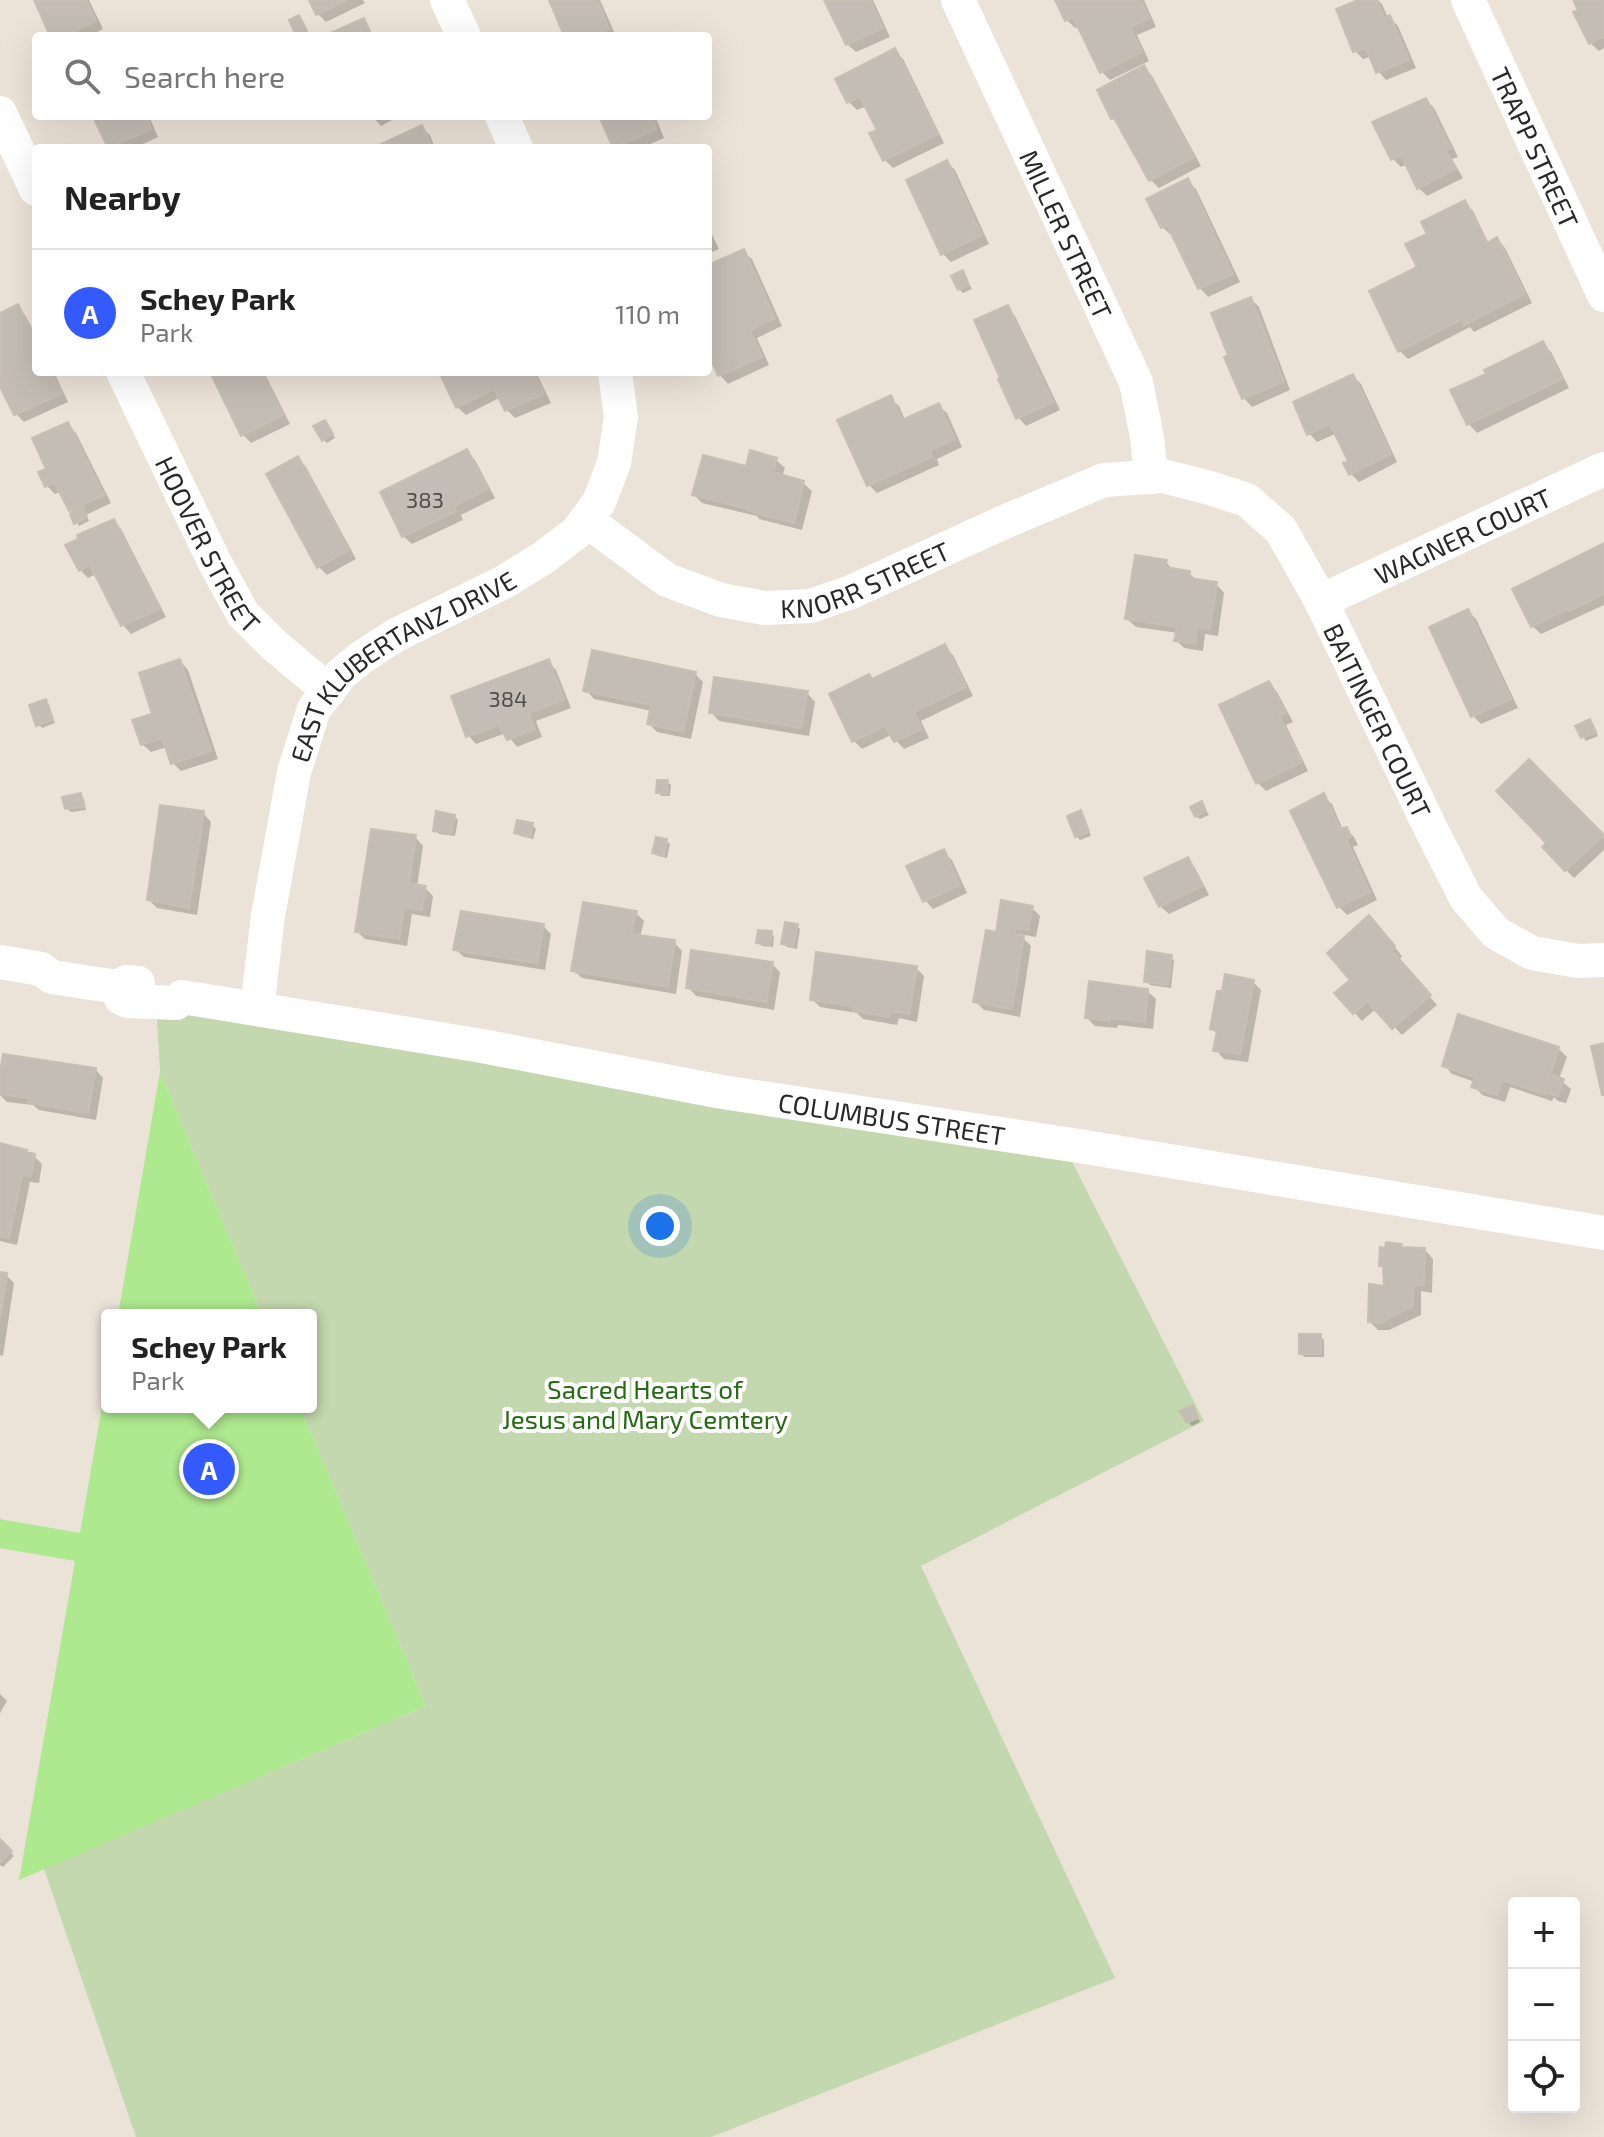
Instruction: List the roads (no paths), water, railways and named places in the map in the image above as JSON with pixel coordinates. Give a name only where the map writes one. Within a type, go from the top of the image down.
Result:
[{"type":"street","points":[[447,0],[462,32]]},
{"type":"street","name":"MILLER STREET","points":[[958,0],[1136,382],[1151,477]]},
{"type":"street","name":"TRAPP STREET","points":[[1468,0],[1604,295]]},
{"type":"street","points":[[0,113],[32,181]]},
{"type":"street","points":[[504,120],[514,144]]},
{"type":"street","name":"HOOVER STREET","points":[[125,376],[214,561],[243,614],[274,645],[329,691]]},
{"type":"street","name":"EAST KLUBERTANZ DRIVE","points":[[257,1009],[268,916],[294,772],[314,709],[341,674],[362,657],[396,635],[517,574],[577,532],[599,502],[614,463],[621,417],[616,376]]},
{"type":"street","name":"WAGNER COURT","points":[[1321,601],[1604,469]]},
{"type":"street","name":"BAITINGER COURT","points":[[1151,477],[1163,476],[1247,500],[1281,530],[1321,601],[1466,898],[1496,933],[1532,953],[1578,961],[1604,960]]},
{"type":"street","name":"KNORR STREET","points":[[586,520],[667,580],[721,600],[765,608],[811,606],[851,592],[1104,480],[1151,477]]},
{"type":"street","name":"COLUMBUS STREET","points":[[0,962],[41,969],[52,977],[117,987],[121,998],[128,1001],[176,1003],[182,997],[482,1046],[722,1092],[1109,1151],[1604,1233]]},
{"type":"street","name":"COLUMBUS STREET","points":[[0,979],[45,984],[52,977]]},
{"type":"place","name":"Schey Park","points":[[209,1469]]},
{"type":"park label","name":"Sacred Hearts of Jesus and Mary Cemtery","points":[[645,1403]]}]
